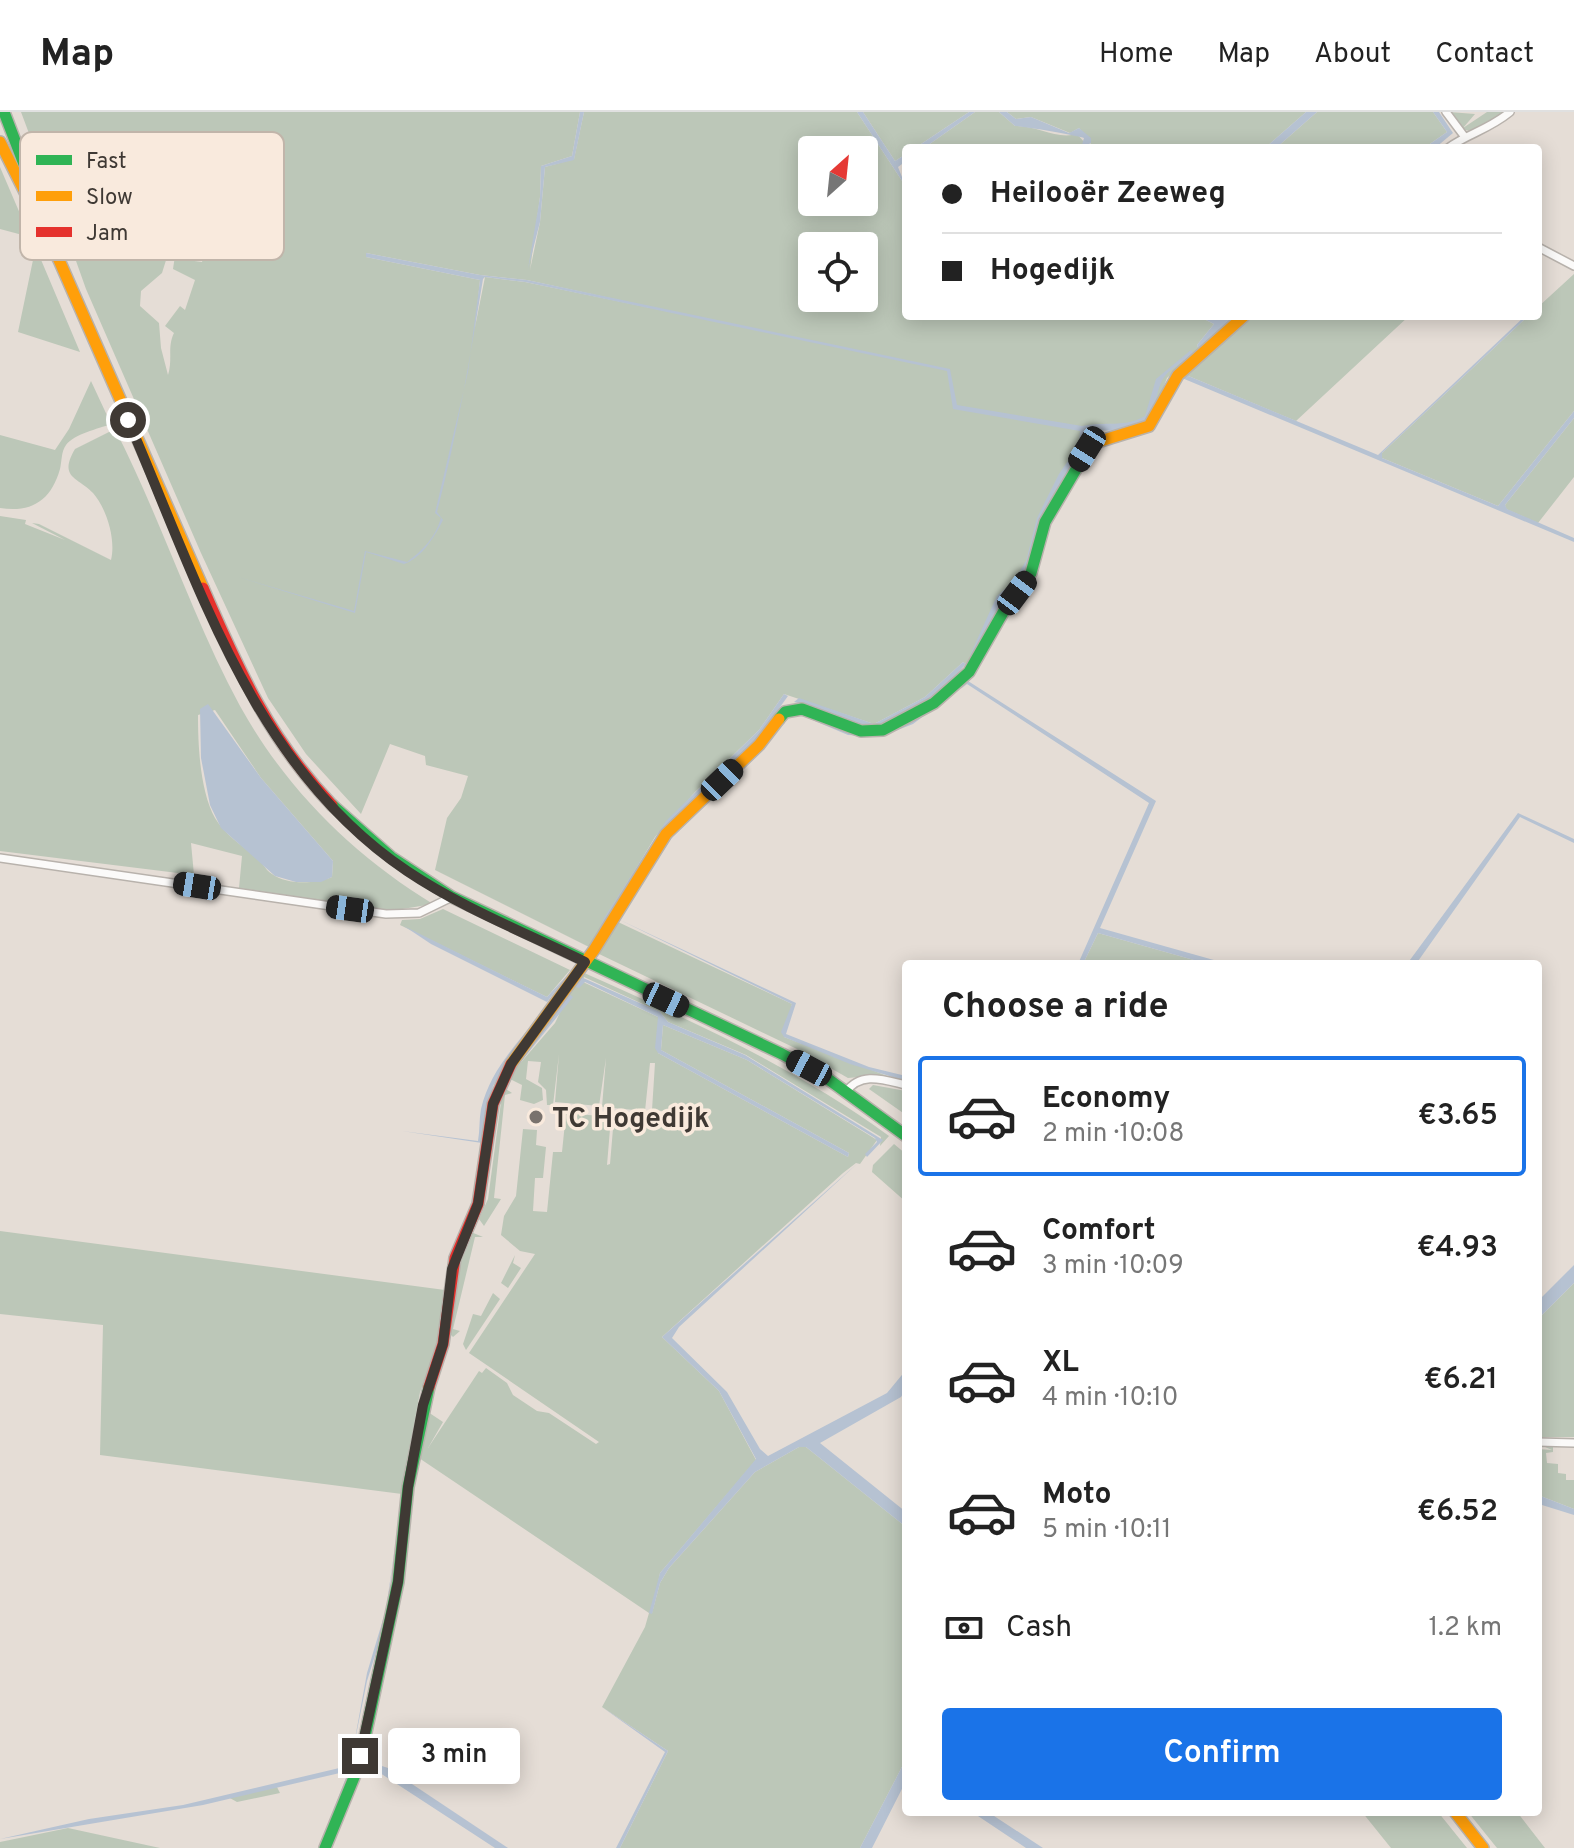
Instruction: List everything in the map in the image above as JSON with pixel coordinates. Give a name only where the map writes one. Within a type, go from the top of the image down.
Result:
[{"type":"street","points":[[4,112],[20,155]]},
{"type":"street","points":[[1446,112],[1464,136]]},
{"type":"street","points":[[1453,144],[1464,136],[1489,129],[1510,112]]},
{"type":"street","points":[[0,142],[20,182]]},
{"type":"street","points":[[1542,249],[1574,266]]},
{"type":"street","points":[[59,260],[222,638],[259,714],[297,768],[347,820],[407,871],[452,897],[782,1054],[846,1092],[902,1133]]},
{"type":"street","points":[[325,1848],[357,1770],[398,1582],[408,1487],[423,1405],[443,1344],[452,1269],[478,1204],[493,1104],[511,1064],[585,962],[666,834],[759,745],[785,712],[802,709],[853,729],[883,730],[934,703],[969,672],[1005,609],[1031,573],[1045,522],[1090,445],[1102,438],[1135,433],[1149,426],[1174,379],[1240,320]]},
{"type":"street","points":[[0,858],[386,914],[419,913],[452,897]]},
{"type":"street","points":[[846,1092],[855,1081],[863,1079],[902,1084]]},
{"type":"street","points":[[1542,1442],[1574,1443]]},
{"type":"street","points":[[1458,1816],[1483,1848]]},
{"type":"green space","points":[[21,112],[580,112],[572,156],[541,166],[530,270],[540,222],[545,167],[574,159],[584,112],[857,112],[873,136],[798,136],[798,216],[878,216],[878,144],[902,181],[902,320],[1206,320],[1214,324],[1197,345],[1199,349],[1167,378],[1157,405],[1141,424],[1105,427],[1088,433],[1035,530],[1029,564],[993,614],[966,664],[963,662],[925,697],[874,724],[784,694],[759,730],[695,792],[655,837],[589,947],[435,870],[447,818],[461,798],[468,776],[426,765],[425,756],[390,744],[361,814],[306,754],[268,698],[201,553],[76,260],[166,260],[162,273],[141,291],[140,306],[159,323],[168,375],[174,333],[165,326],[180,306],[185,310],[195,280],[173,269],[174,260],[284,260],[284,132],[28,132]],"holes":[[[366,253],[480,275],[527,280],[748,328],[525,282],[485,277],[475,327],[480,280],[366,257]]]},
{"type":"green space","points":[[863,112],[969,112],[921,144],[902,144],[902,157],[895,161]]},
{"type":"green space","points":[[975,112],[999,112],[1015,126],[1062,135],[1077,134],[1085,143],[1084,144],[930,144]]},
{"type":"green space","points":[[1007,112],[1306,112],[1270,144],[1090,144],[1079,128],[1070,133],[1031,117],[1016,119]]},
{"type":"green space","points":[[1317,112],[1433,112],[1447,132],[1430,144],[1281,144]]},
{"type":"green space","points":[[1449,112],[1475,114],[1463,128],[1487,112],[1508,112],[1473,132],[1462,129]]},
{"type":"green space","points":[[0,167],[20,214],[20,234],[0,229]]},
{"type":"green space","points":[[33,260],[41,260],[80,352],[18,332]]},
{"type":"green space","points":[[1574,274],[1574,411],[1498,506],[1382,458],[1382,453],[1524,320],[1542,320],[1542,303]]},
{"type":"green space","points":[[1249,320],[1405,320],[1296,421],[1186,375]]},
{"type":"green space","points":[[91,381],[111,424],[80,435],[66,445],[56,480],[45,497],[21,509],[0,508],[0,435],[55,450],[69,429]]},
{"type":"green space","points":[[1574,418],[1574,477],[1538,523],[1506,509],[1505,505]]},
{"type":"green space","points":[[115,429],[207,638],[258,736],[300,792],[349,842],[433,904],[390,911],[239,888],[242,856],[191,843],[194,875],[0,851],[0,516],[26,520],[25,524],[65,540],[32,523],[39,524],[111,560],[111,534],[102,507],[93,493],[69,471],[75,449]],"holes":[[[215,710],[261,778],[333,861],[332,877],[301,882],[278,878],[224,830],[210,807],[203,782],[198,715]]]},
{"type":"green space","points":[[443,909],[570,970],[547,997],[400,925],[402,920],[420,919]]},
{"type":"green space","points":[[617,918],[620,920],[618,922],[792,1004],[784,1037],[902,1082],[871,1076],[848,1078],[797,1049],[597,953]]},
{"type":"green space","points":[[1098,933],[1194,960],[1085,960]]},
{"type":"green space","points":[[582,972],[701,1026],[779,1066],[889,1136],[880,1146],[881,1137],[746,1055],[668,1022],[660,1012],[584,977],[583,982],[658,1017],[658,1053],[848,1157],[849,1153],[661,1050],[663,1025],[747,1060],[877,1140],[860,1164],[856,1163],[843,1173],[662,1337],[719,1391],[756,1460],[660,1573],[652,1613],[660,1583],[669,1568],[755,1472],[799,1447],[806,1447],[902,1524],[902,1767],[860,1848],[620,1848],[668,1751],[602,1707],[645,1627],[649,1613],[419,1458],[428,1412],[443,1422],[428,1448],[479,1371],[482,1373],[486,1368],[507,1383],[513,1395],[537,1411],[549,1413],[596,1444],[599,1442],[469,1353],[535,1254],[520,1251],[501,1235],[504,1216],[516,1196],[523,1129],[537,1130],[536,1145],[546,1147],[543,1178],[535,1178],[533,1211],[547,1212],[553,1152],[562,1152],[566,1113],[611,1117],[607,1165],[610,1164],[614,1117],[661,1122],[662,1111],[652,1110],[655,1063],[650,1063],[645,1111],[602,1107],[606,1058],[599,1106],[555,1102],[559,1054],[553,1105],[547,1105],[546,1090],[538,1082],[541,1062],[528,1061],[526,1079],[542,1088],[543,1100],[534,1104],[520,1100],[522,1085],[510,1079],[510,1071]],"holes":[[[569,994],[555,1023],[516,1068]]]},
{"type":"green space","points":[[873,1085],[902,1090],[902,1112],[869,1089]]},
{"type":"green space","points":[[503,1087],[512,1093],[505,1095],[494,1198],[501,1199],[484,1226],[479,1219],[488,1199]]},
{"type":"green space","points":[[894,1144],[902,1151],[902,1198],[872,1172],[873,1165]]},
{"type":"green space","points":[[0,1231],[445,1290],[437,1346],[420,1392],[402,1494],[100,1455],[103,1325],[0,1314]]},
{"type":"green space","points":[[471,1232],[483,1237],[475,1237],[453,1329],[460,1331],[453,1337],[449,1333],[455,1272]]},
{"type":"green space","points":[[515,1255],[513,1263],[521,1268],[508,1288],[501,1283]]},
{"type":"green space","points":[[1574,1283],[1574,1437],[1542,1437],[1542,1315]]},
{"type":"green space","points":[[493,1293],[500,1299],[466,1350],[463,1344],[473,1314],[481,1316]]},
{"type":"green space","points":[[1542,1444],[1553,1445],[1553,1452],[1546,1453],[1547,1463],[1558,1464],[1558,1473],[1566,1474],[1566,1480],[1574,1480],[1574,1509],[1542,1497],[1542,1449],[1552,1450]]},
{"type":"green space","points":[[277,1787],[280,1793],[237,1802],[228,1797]]},
{"type":"green space","points":[[1365,1816],[1441,1816],[1467,1848],[1391,1848]]},
{"type":"green space","points":[[1471,1816],[1520,1816],[1545,1848],[1497,1848]]},
{"type":"green space","points":[[68,1828],[160,1848],[0,1848],[0,1842]]},
{"type":"water","points":[[580,112],[584,112],[574,160],[545,167],[540,222],[528,269],[540,197],[541,166],[572,156]]},
{"type":"water","points":[[857,112],[863,112],[895,161],[902,157],[902,164],[898,167],[902,181],[878,144],[878,136],[873,136]]},
{"type":"water","points":[[969,112],[975,112],[930,144],[921,144]]},
{"type":"water","points":[[999,112],[1007,112],[1016,119],[1031,117],[1069,133],[1079,128],[1091,138],[1091,143],[1082,144],[1084,138],[1015,126]]},
{"type":"water","points":[[1306,112],[1317,112],[1281,144],[1270,144]]},
{"type":"water","points":[[1433,112],[1439,112],[1453,133],[1440,144],[1430,144],[1447,132]]},
{"type":"water","points":[[366,253],[480,275],[527,280],[950,369],[957,405],[1082,426],[1130,422],[1145,416],[1156,379],[1191,350],[1194,354],[1163,378],[1152,413],[1140,427],[1090,433],[1044,515],[1029,569],[1001,602],[972,657],[970,655],[997,596],[1013,582],[1026,561],[1037,518],[1059,474],[1079,445],[1080,431],[953,409],[947,371],[525,282],[483,279],[470,353],[480,280],[366,257]]},
{"type":"water","points":[[1206,320],[1233,320],[1199,349],[1197,345],[1214,324]]},
{"type":"water","points":[[1524,320],[1382,453],[1382,458],[1498,506],[1574,411],[1574,418],[1505,505],[1507,509],[1574,538],[1574,542],[1182,378],[1186,375],[1378,455]]},
{"type":"water","points":[[464,390],[437,512],[443,520],[422,552],[411,561],[404,564],[366,552],[355,613],[238,577],[354,611],[365,551],[407,562],[435,532],[441,518],[435,513]]},
{"type":"water","points":[[963,662],[966,664],[957,674],[920,706],[877,726],[854,725],[794,702],[799,698],[874,724],[925,697]]},
{"type":"water","points":[[968,681],[1156,801],[1100,928],[1214,960],[1194,960],[1098,933],[1085,960],[1080,960],[1149,803],[967,684],[961,689]]},
{"type":"water","points":[[784,694],[788,696],[754,743],[657,837],[591,947],[604,918],[666,821],[759,730]]},
{"type":"water","points":[[945,700],[913,724],[880,737],[848,735],[803,716],[841,730],[869,735],[909,723]]},
{"type":"water","points":[[208,704],[261,778],[333,861],[332,877],[321,882],[296,882],[275,876],[221,828],[210,805],[201,758],[200,709]]},
{"type":"water","points":[[788,715],[794,715],[787,717],[762,749],[675,833],[625,909],[676,829]]},
{"type":"water","points":[[1518,813],[1574,839],[1574,843],[1520,817],[1419,960],[1410,960]]},
{"type":"water","points":[[618,919],[796,1003],[786,1034],[869,1067],[902,1075],[902,1080],[850,1064],[784,1037],[781,1032],[792,1004]]},
{"type":"water","points":[[404,926],[547,997],[571,971],[547,1002],[431,944]]},
{"type":"water","points":[[581,977],[660,1012],[668,1022],[745,1055],[883,1140],[867,1157],[865,1154],[877,1142],[875,1138],[747,1060],[663,1025],[661,1050],[849,1153],[848,1157],[658,1053],[655,1048],[658,1017],[585,982],[579,988],[574,986]]},
{"type":"water","points":[[569,994],[573,997],[516,1068]]},
{"type":"water","points":[[538,1017],[493,1086],[482,1143],[402,1131],[478,1141],[481,1109],[490,1083]]},
{"type":"water","points":[[859,1162],[679,1327],[672,1338],[727,1392],[760,1449],[768,1456],[887,1393],[902,1375],[901,1397],[820,1443],[902,1509],[902,1524],[806,1447],[799,1447],[755,1472],[669,1568],[660,1583],[652,1614],[649,1613],[660,1573],[756,1459],[719,1391],[662,1337]]},
{"type":"water","points":[[1574,1265],[1574,1283],[1542,1315],[1542,1297]]},
{"type":"water","points":[[1542,1497],[1574,1509],[1574,1515],[1542,1505]]},
{"type":"water","points":[[386,1610],[367,1681],[352,1755],[367,1673]]},
{"type":"water","points":[[602,1707],[668,1751],[620,1848],[616,1848],[665,1752]]},
{"type":"water","points":[[364,1760],[388,1768],[508,1848],[495,1848],[377,1771],[362,1770]]},
{"type":"water","points":[[352,1765],[323,1837],[347,1775],[344,1772],[203,1805],[0,1839],[89,1819],[183,1805]]},
{"type":"water","points":[[902,1767],[902,1789],[872,1848],[860,1848]]},
{"type":"water","points":[[978,1816],[994,1816],[1043,1848],[1026,1848]]},
{"type":"traffic: fast","points":[[4,112],[20,154]]},
{"type":"traffic: fast","points":[[779,719],[785,712],[802,709],[861,731],[883,730],[934,703],[969,672],[1005,609],[1031,573],[1045,522],[1091,444]]},
{"type":"traffic: fast","points":[[332,805],[391,857],[452,897],[782,1054],[828,1079],[902,1133]]},
{"type":"traffic: fast","points":[[325,1848],[357,1770],[366,1732],[398,1582],[408,1487],[429,1387]]},
{"type":"traffic: slow","points":[[0,142],[20,182]]},
{"type":"traffic: slow","points":[[59,260],[203,588]]},
{"type":"traffic: slow","points":[[1091,444],[1149,426],[1178,375],[1240,320]]},
{"type":"traffic: slow","points":[[511,1064],[594,950],[666,834],[759,745],[779,719]]},
{"type":"traffic: slow","points":[[1458,1816],[1483,1848]]},
{"type":"traffic: jam","points":[[203,588],[257,703],[290,755],[332,805]]},
{"type":"traffic: jam","points":[[429,1387],[443,1344],[455,1258],[478,1204],[493,1104],[511,1064]]},
{"type":"place","name":"TC Hogedijk","points":[[536,1117]]},
{"type":"route","points":[[128,420],[236,667],[259,714],[297,768],[347,820],[407,871],[452,897],[585,962],[511,1064],[493,1104],[482,1187],[475,1214],[459,1246],[452,1269],[443,1344],[423,1405],[408,1487],[398,1582],[360,1756]]}]
